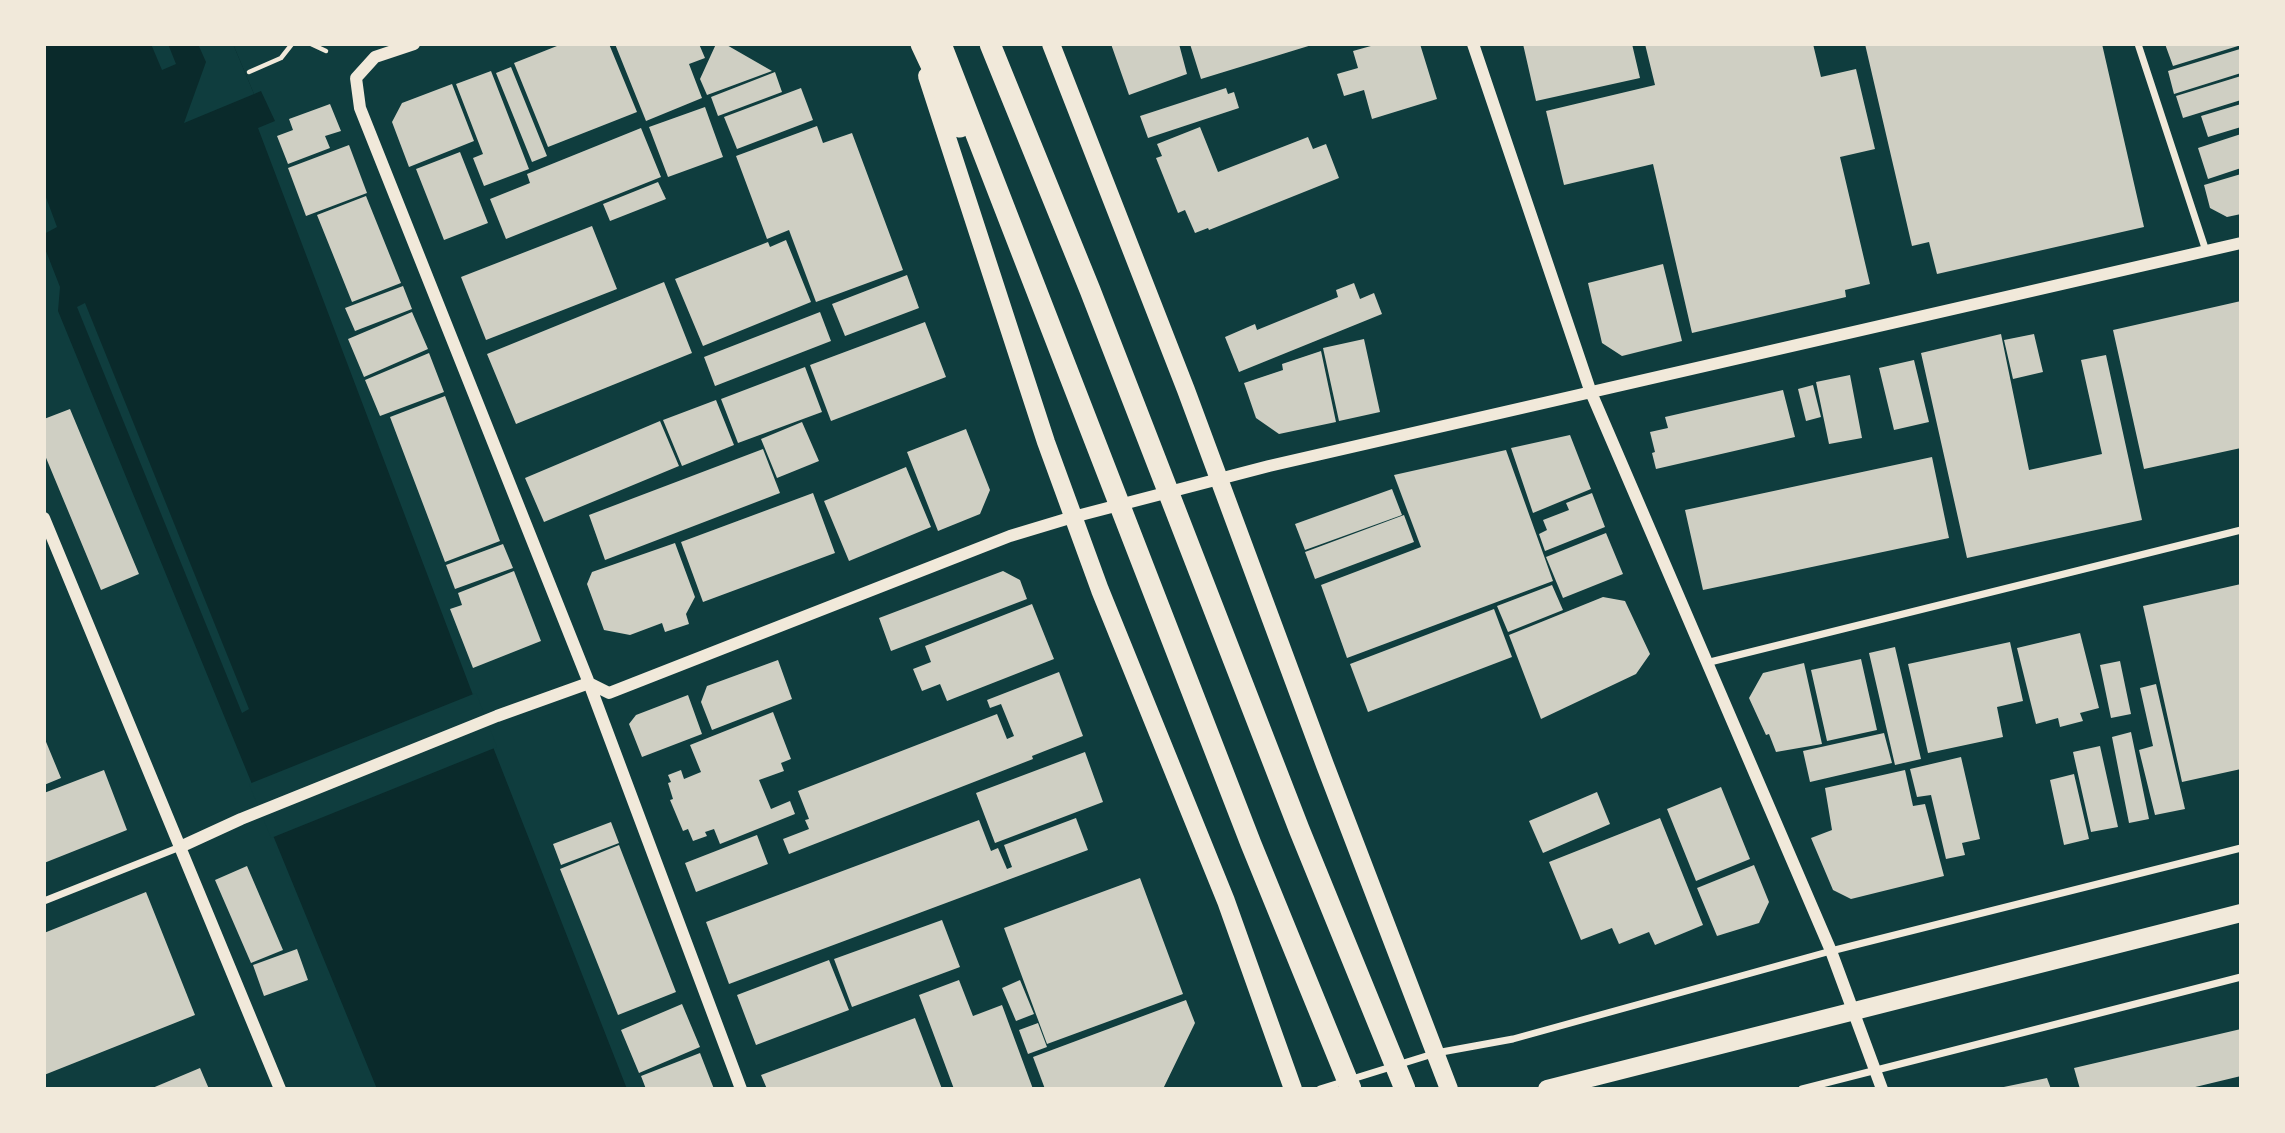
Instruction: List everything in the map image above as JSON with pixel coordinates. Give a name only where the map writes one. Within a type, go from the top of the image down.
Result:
[{"type":"highway","points":[[919,44],[1043,307]]},
{"type":"highway","points":[[941,44],[1251,844],[1351,1089]]},
{"type":"highway","points":[[990,44],[1090,290],[1299,829],[1405,1089]]},
{"type":"main road","points":[[919,44],[1046,442],[1073,517],[1226,901],[1293,1089]]},
{"type":"main road","points":[[1051,44],[1186,390],[1450,1089]]},
{"type":"main road","points":[[1547,1089],[2241,912]]},
{"type":"street","points":[[414,44],[375,57],[356,78],[360,108],[589,683],[741,1089]]},
{"type":"street","points":[[1473,44],[1590,390],[1831,951],[1882,1089]]},
{"type":"street","points":[[2138,44],[2206,251]]},
{"type":"street","points":[[44,901],[497,716],[589,683],[609,693],[1010,536],[1073,517],[1218,479],[1590,390],[2241,243]]},
{"type":"street","points":[[44,518],[280,1089]]},
{"type":"street","points":[[1706,663],[2241,530]]},
{"type":"street","points":[[1320,1089],[1436,1053],[1513,1038],[1831,951],[2241,848]]},
{"type":"street","points":[[1802,1089],[2241,978]]},
{"type":"path","points":[[249,72],[281,58],[292,44]]},
{"type":"path","points":[[311,44],[326,51]]},
{"type":"water","points":[[44,44],[233,44],[254,94],[261,91],[275,121],[258,128],[484,724],[627,1089],[377,1089],[58,311],[60,287],[44,246],[44,234],[57,227],[44,192]]},
{"type":"pier","points":[[151,44],[168,44],[176,64],[162,70]]},
{"type":"pier","points":[[198,44],[233,44],[254,94],[184,123],[206,62]]},
{"type":"pier","points":[[85,303],[249,709],[242,713],[77,307]]},
{"type":"pier","points":[[476,693],[497,747],[271,838],[249,784]]},
{"type":"building","points":[[562,44],[609,44],[637,112],[548,147],[514,63]]},
{"type":"building","points":[[615,44],[699,44],[705,58],[689,64],[702,98],[646,121]]},
{"type":"building","points":[[716,44],[725,44],[772,71],[707,95],[700,79]]},
{"type":"building","points":[[1111,44],[1179,44],[1187,74],[1129,95]]},
{"type":"building","points":[[1190,44],[1315,44],[1201,79]]},
{"type":"building","points":[[1378,44],[1420,44],[1437,99],[1372,119],[1364,90],[1344,96],[1337,74],[1358,68],[1353,51]]},
{"type":"building","points":[[1523,44],[1632,44],[1640,78],[1536,101]]},
{"type":"building","points":[[1645,44],[1813,44],[1821,77],[1856,69],[1875,149],[1840,157],[1870,284],[1845,290],[1846,297],[1692,333],[1653,164],[1564,185],[1546,111],[1655,85]]},
{"type":"building","points":[[1865,44],[2102,44],[2144,227],[1937,274],[1929,242],[1912,246]]},
{"type":"building","points":[[2165,44],[2237,44],[2238,46],[2173,66]]},
{"type":"building","points":[[2240,49],[2241,73],[2174,94],[2168,71]]},
{"type":"building","points":[[511,67],[547,156],[532,162],[496,73]]},
{"type":"building","points":[[491,71],[529,169],[484,186],[473,158],[483,154],[456,84]]},
{"type":"building","points":[[775,72],[782,92],[718,116],[711,97]]},
{"type":"building","points":[[2241,76],[2241,100],[2183,118],[2176,96]]},
{"type":"building","points":[[452,84],[474,141],[409,167],[392,122],[402,103]]},
{"type":"building","points":[[801,88],[813,120],[737,149],[724,117]]},
{"type":"building","points":[[1226,88],[1228,94],[1234,92],[1239,108],[1148,138],[1140,116]]},
{"type":"building","points":[[330,104],[341,131],[325,136],[330,148],[288,164],[277,136],[293,130],[289,119]]},
{"type":"building","points":[[2241,104],[2241,127],[2208,137],[2201,116]]},
{"type":"building","points":[[705,107],[723,157],[668,177],[649,127]]},
{"type":"building","points":[[817,126],[823,143],[852,133],[903,270],[816,302],[789,230],[767,239],[736,156]]},
{"type":"building","points":[[1200,127],[1218,172],[1308,137],[1313,149],[1326,144],[1339,178],[1209,230],[1208,228],[1195,233],[1185,210],[1178,213],[1156,158],[1162,156],[1157,144]]},
{"type":"building","points":[[641,128],[661,177],[506,239],[490,199],[530,183],[527,174]]},
{"type":"building","points":[[2241,134],[2241,168],[2208,179],[2198,148]]},
{"type":"building","points":[[349,145],[367,193],[306,216],[288,168]]},
{"type":"building","points":[[460,152],[488,223],[444,240],[416,169]]},
{"type":"building","points":[[2241,174],[2241,214],[2227,217],[2210,208],[2204,185]]},
{"type":"building","points":[[658,182],[666,199],[610,221],[603,204]]},
{"type":"building","points":[[366,196],[401,283],[352,302],[317,215]]},
{"type":"building","points":[[592,226],[617,289],[486,340],[461,277]]},
{"type":"building","points":[[786,240],[811,302],[703,346],[675,279],[768,242],[770,247]]},
{"type":"building","points":[[1663,264],[1682,341],[1622,356],[1602,343],[1588,283]]},
{"type":"building","points":[[907,275],[919,308],[845,336],[832,304]]},
{"type":"building","points":[[664,282],[692,353],[516,424],[487,354]]},
{"type":"building","points":[[1354,283],[1360,299],[1374,293],[1382,314],[1239,372],[1225,337],[1255,324],[1257,330],[1338,297],[1336,290]]},
{"type":"building","points":[[403,286],[412,309],[355,331],[345,308]]},
{"type":"building","points":[[2241,301],[2241,448],[2144,469],[2113,330]]},
{"type":"building","points":[[412,312],[428,349],[364,377],[348,339]]},
{"type":"building","points":[[820,312],[831,341],[715,386],[704,357]]},
{"type":"building","points":[[925,322],[946,377],[831,421],[810,365]]},
{"type":"building","points":[[2001,334],[2029,470],[2102,454],[2081,360],[2106,355],[2142,520],[1967,558],[1921,353]]},
{"type":"building","points":[[2034,334],[2043,372],[2013,379],[2004,340]]},
{"type":"building","points":[[1364,339],[1380,412],[1339,421],[1323,348]]},
{"type":"building","points":[[1321,351],[1336,422],[1279,434],[1256,418],[1244,383],[1283,370],[1282,364]]},
{"type":"building","points":[[429,353],[444,392],[380,416],[365,380]]},
{"type":"building","points":[[1914,360],[1929,422],[1894,430],[1879,368]]},
{"type":"building","points":[[805,367],[822,412],[738,443],[721,399]]},
{"type":"building","points":[[1850,375],[1862,438],[1829,444],[1816,382]]},
{"type":"building","points":[[1813,385],[1821,417],[1806,421],[1798,389]]},
{"type":"building","points":[[1783,390],[1795,437],[1656,469],[1650,432],[1668,428],[1665,417]]},
{"type":"building","points":[[445,396],[500,541],[445,562],[390,417]]},
{"type":"building","points":[[716,400],[734,445],[682,466],[663,420]]},
{"type":"building","points":[[70,409],[139,574],[101,590],[44,453],[44,419]]},
{"type":"building","points":[[660,421],[679,466],[544,522],[525,478]]},
{"type":"building","points":[[802,422],[819,461],[777,478],[761,439]]},
{"type":"building","points":[[966,429],[990,490],[980,514],[938,531],[907,452]]},
{"type":"building","points":[[1570,435],[1591,489],[1533,513],[1511,448]]},
{"type":"building","points":[[763,449],[780,493],[605,560],[589,515]]},
{"type":"building","points":[[1506,450],[1553,581],[1347,658],[1321,585],[1421,547],[1394,475]]},
{"type":"building","points":[[1932,457],[1949,538],[1703,590],[1685,510]]},
{"type":"building","points":[[906,467],[931,527],[849,561],[824,501]]},
{"type":"building","points":[[1392,489],[1402,515],[1305,550],[1295,524]]},
{"type":"building","points":[[813,493],[835,553],[703,602],[681,542]]},
{"type":"building","points":[[1592,493],[1605,527],[1545,551],[1539,534],[1547,530],[1543,520],[1569,510],[1566,503]]},
{"type":"building","points":[[1404,515],[1414,542],[1315,579],[1305,552]]},
{"type":"building","points":[[1606,533],[1623,574],[1563,598],[1546,557]]},
{"type":"building","points":[[675,543],[695,597],[686,614],[689,624],[665,632],[662,623],[630,635],[604,630],[587,584],[592,572]]},
{"type":"building","points":[[503,544],[513,568],[455,589],[446,565]]},
{"type":"building","points":[[514,571],[541,641],[473,668],[450,609],[462,605],[458,593]]},
{"type":"building","points":[[1003,571],[1020,580],[1027,599],[891,651],[879,618]]},
{"type":"building","points":[[2241,584],[2241,769],[2182,782],[2143,606]]},
{"type":"building","points":[[1552,585],[1563,610],[1508,632],[1497,606]]},
{"type":"building","points":[[1603,597],[1625,601],[1650,654],[1636,674],[1541,719],[1509,635]]},
{"type":"building","points":[[1032,604],[1054,659],[947,701],[940,684],[922,691],[913,669],[931,662],[925,646]]},
{"type":"building","points":[[1494,609],[1512,657],[1368,712],[1350,664]]},
{"type":"building","points":[[2080,633],[2099,708],[2080,713],[2083,721],[2060,727],[2058,718],[2036,724],[2017,648]]},
{"type":"building","points":[[2010,642],[2023,701],[1997,707],[2003,737],[1928,753],[1908,664]]},
{"type":"building","points":[[1895,647],[1921,759],[1895,765],[1869,653]]},
{"type":"building","points":[[1861,659],[1877,730],[1827,741],[1811,670]]},
{"type":"building","points":[[778,660],[792,699],[712,730],[701,702],[707,686]]},
{"type":"building","points":[[2120,661],[2131,714],[2111,718],[2100,665]]},
{"type":"building","points":[[1804,663],[1822,744],[1776,752],[1749,698],[1763,673]]},
{"type":"building","points":[[1059,672],[1083,736],[1032,756],[1033,759],[789,854],[783,839],[809,829],[805,820],[809,819],[798,791],[997,714],[1007,739],[1014,736],[1001,704],[990,708],[987,700]]},
{"type":"building","points":[[2156,684],[2185,809],[2155,815],[2139,750],[2153,746],[2140,688]]},
{"type":"building","points":[[688,695],[702,734],[642,757],[629,724],[636,715]]},
{"type":"building","points":[[773,712],[791,759],[781,763],[784,771],[759,780],[771,809],[790,801],[795,814],[720,844],[714,829],[705,832],[707,836],[693,841],[688,829],[683,831],[670,800],[673,799],[668,775],[681,770],[684,779],[701,772],[690,745]]},
{"type":"building","points":[[2131,732],[2149,819],[2129,823],[2112,737]]},
{"type":"building","points":[[1884,733],[1892,763],[1810,782],[1803,751]]},
{"type":"building","points":[[44,737],[61,778],[44,785]]},
{"type":"building","points":[[2100,746],[2118,827],[2091,832],[2073,752]]},
{"type":"building","points":[[1085,752],[1103,802],[995,843],[976,793]]},
{"type":"building","points":[[1961,757],[1980,839],[1962,843],[1965,855],[1946,859],[1931,795],[1917,797],[1910,769]]},
{"type":"building","points":[[104,770],[127,830],[44,863],[44,793]]},
{"type":"building","points":[[1905,770],[1913,806],[1925,804],[1944,876],[1851,899],[1833,890],[1811,838],[1832,830],[1825,788]]},
{"type":"building","points":[[2074,774],[2089,839],[2064,845],[2050,780]]},
{"type":"building","points":[[1721,787],[1750,859],[1696,881],[1667,809]]},
{"type":"building","points":[[1597,792],[1610,824],[1543,853],[1529,821]]},
{"type":"building","points":[[1076,818],[1088,850],[729,984],[706,922],[979,820],[991,851],[998,848],[1007,869],[1012,867],[1004,845]]},
{"type":"building","points":[[1660,818],[1703,925],[1655,945],[1649,932],[1619,944],[1612,928],[1581,940],[1549,862]]},
{"type":"building","points":[[611,822],[619,843],[561,865],[553,844]]},
{"type":"building","points":[[757,835],[768,864],[696,892],[685,863]]},
{"type":"building","points":[[619,845],[676,992],[618,1015],[560,869]]},
{"type":"building","points":[[1754,865],[1769,902],[1759,923],[1717,936],[1697,888]]},
{"type":"building","points":[[247,866],[283,950],[251,963],[215,880]]},
{"type":"building","points":[[1140,878],[1183,994],[1047,1044],[1004,928]]},
{"type":"building","points":[[146,892],[195,1015],[44,1075],[44,933]]},
{"type":"building","points":[[942,920],[960,967],[852,1007],[834,959]]},
{"type":"building","points":[[297,949],[308,980],[264,996],[253,965]]},
{"type":"building","points":[[829,960],[849,1010],[756,1045],[737,995]]},
{"type":"building","points":[[959,980],[973,1016],[1002,1005],[1033,1089],[954,1089],[919,995]]},
{"type":"building","points":[[1020,980],[1034,1014],[1016,1021],[1002,988]]},
{"type":"building","points":[[1186,1000],[1195,1023],[1163,1089],[1045,1089],[1033,1057]]},
{"type":"building","points":[[682,1004],[700,1047],[639,1073],[621,1030]]},
{"type":"building","points":[[915,1018],[942,1089],[767,1089],[761,1075]]},
{"type":"building","points":[[1038,1023],[1047,1047],[1028,1054],[1019,1030]]},
{"type":"building","points":[[2241,1029],[2241,1076],[2187,1089],[2080,1089],[2074,1068]]},
{"type":"building","points":[[700,1053],[714,1089],[646,1089],[641,1076]]},
{"type":"building","points":[[200,1068],[209,1089],[150,1089]]},
{"type":"building","points":[[2047,1078],[2051,1089],[1999,1089],[1999,1088]]}]
